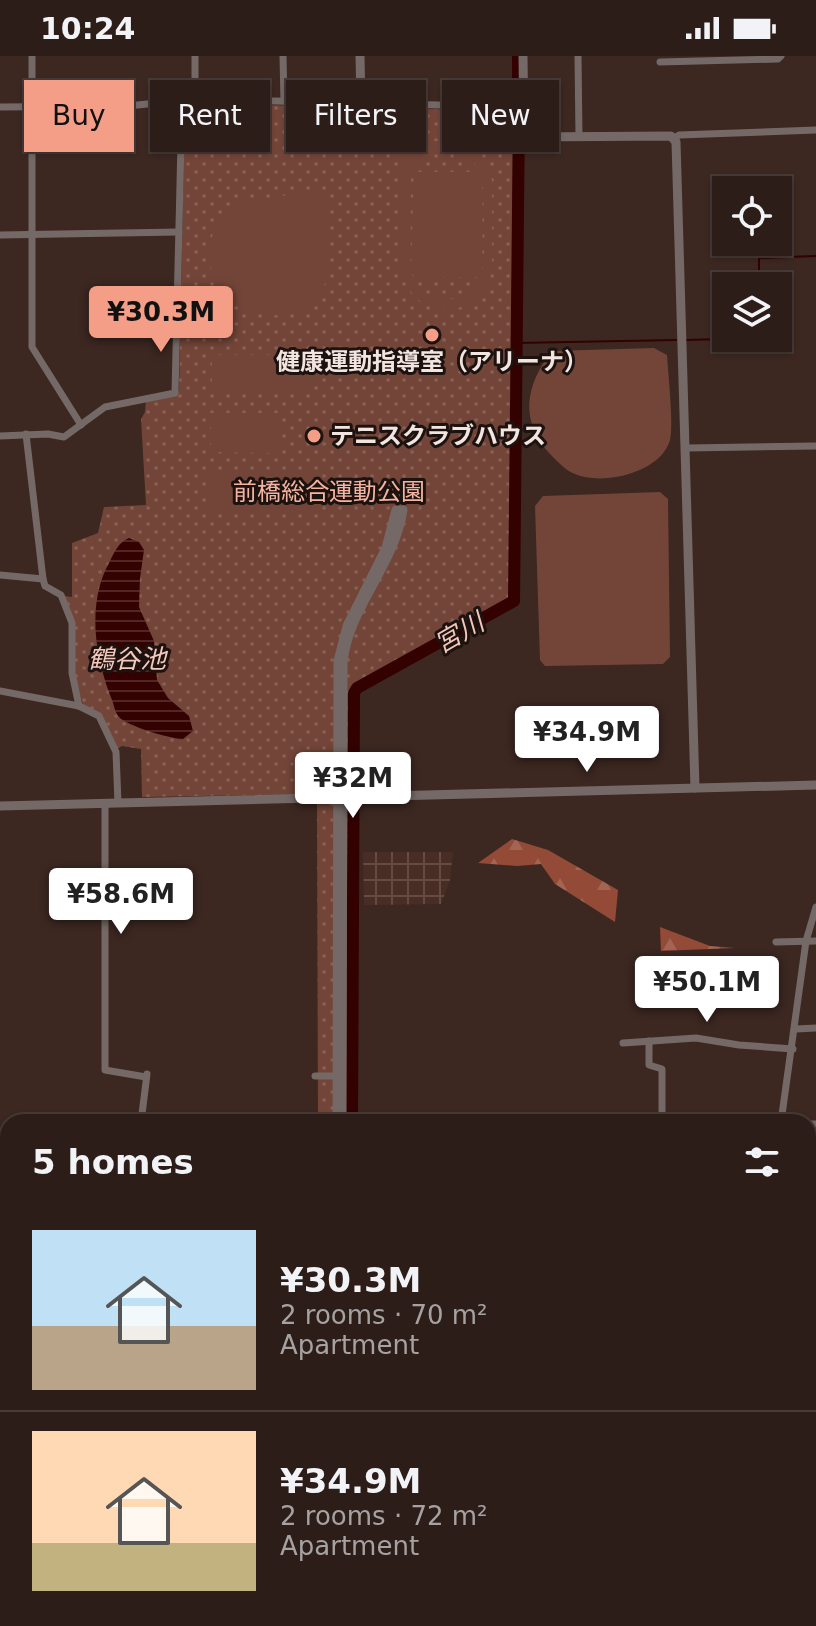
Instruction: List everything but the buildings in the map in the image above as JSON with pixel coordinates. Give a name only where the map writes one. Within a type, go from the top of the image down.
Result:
[{"type":"street","points":[[32,56],[32,80]]},
{"type":"street","points":[[195,56],[195,80]]},
{"type":"street","points":[[270,101],[284,101],[283,56]]},
{"type":"street","points":[[360,56],[361,80]]},
{"type":"street","points":[[523,56],[523,80]]},
{"type":"street","points":[[578,56],[579,137]]},
{"type":"street","points":[[660,62],[778,59],[781,56]]},
{"type":"street","points":[[0,107],[24,107]]},
{"type":"street","points":[[559,137],[675,138],[679,135],[816,130]]},
{"type":"street","points":[[675,138],[687,448],[695,788]]},
{"type":"street","points":[[33,152],[32,347],[81,425]]},
{"type":"street","points":[[0,436],[26,434],[64,437],[105,407],[175,393],[181,152]]},
{"type":"street","points":[[0,235],[179,232]]},
{"type":"street","points":[[26,434],[43,579],[45,586],[61,595],[72,623],[72,673],[79,706]]},
{"type":"street","points":[[687,448],[816,446]]},
{"type":"street","points":[[339,1114],[346,797],[343,673],[346,640],[393,550],[403,510],[396,510],[386,548],[347,626],[340,647],[346,797]]},
{"type":"street","points":[[0,575],[43,579]]},
{"type":"street","points":[[0,691],[79,706],[99,716],[116,752],[118,803]]},
{"type":"street","points":[[0,806],[816,785]]},
{"type":"street","points":[[105,803],[105,1070],[146,1075],[142,1114]]},
{"type":"street","points":[[782,1114],[806,941],[816,907]]},
{"type":"street","points":[[776,942],[816,941]]},
{"type":"street","points":[[796,1029],[816,1028]]},
{"type":"street","points":[[623,1043],[696,1038],[793,1049]]},
{"type":"street","points":[[649,1041],[649,1065],[662,1069],[662,1114]]},
{"type":"street","points":[[315,1076],[339,1076]]},
{"type":"shaded area","points":[[363,852],[453,852],[450,880],[441,904],[364,905]]},
{"type":"green space","name":"前橋総合運動公園","points":[[270,105],[286,105],[286,152],[426,152],[426,109],[442,109],[442,152],[513,152],[511,601],[349,690],[349,1114],[318,1114],[317,794],[142,797],[141,749],[122,746],[117,749],[100,715],[83,705],[73,672],[74,642],[64,596],[72,597],[72,543],[98,533],[104,507],[146,505],[141,419],[146,400],[176,395],[179,390],[184,152],[270,152]]},
{"type":"green space","points":[[442,142],[442,152],[422,160],[411,173],[410,269],[424,292],[439,299],[453,299],[466,294],[476,284],[482,271],[483,181],[470,160],[456,152],[474,152],[489,171],[492,181],[492,271],[484,288],[473,300],[459,308],[445,310],[430,307],[417,299],[407,286],[401,268],[400,153],[408,153],[409,159],[417,152],[426,152],[426,145]]},
{"type":"green space","points":[[414,172],[478,172],[481,181],[481,270],[478,277],[414,278],[411,268]]},
{"type":"green space","points":[[308,192],[321,196],[328,207],[327,279],[314,300],[296,312],[274,315],[252,310],[232,299],[217,283],[210,262],[212,237],[221,217],[237,203]]},
{"type":"green space","points":[[654,348],[667,355],[671,424],[670,440],[664,451],[643,468],[615,477],[586,477],[565,469],[541,442],[530,417],[531,390],[552,351]]},
{"type":"green space","points":[[212,355],[310,355],[310,394],[212,394]]},
{"type":"green space","points":[[211,413],[279,413],[279,453],[211,452]]},
{"type":"green space","points":[[210,471],[310,471],[310,510],[210,510]]},
{"type":"green space","points":[[660,492],[668,499],[670,657],[663,664],[545,666],[540,660],[535,506],[543,496]]},
{"type":"green space","points":[[512,839],[548,850],[618,890],[615,922],[555,884],[541,864],[478,863]]},
{"type":"green space","points":[[660,927],[710,946],[735,948],[661,951]]},
{"type":"water","name":"鶴谷池","points":[[129,538],[139,542],[144,550],[139,607],[154,641],[157,680],[168,698],[189,716],[193,731],[183,739],[150,731],[119,717],[101,666],[96,630],[98,594],[102,577],[115,551]]},
{"type":"waterway","name":"宮川","points":[[518,56],[518,80]]},
{"type":"waterway","name":"宮川","points":[[352,1114],[354,693],[357,688],[514,601],[519,152]]},
{"type":"waterway","points":[[759,272],[759,258],[816,256]]},
{"type":"waterway","points":[[687,340],[712,339]]},
{"type":"waterway","points":[[515,343],[676,340]]},
{"type":"place","name":"健康運動指導室（アリーナ）","points":[[432,335]]},
{"type":"place","name":"テニスクラブハウス","points":[[314,436]]}]
